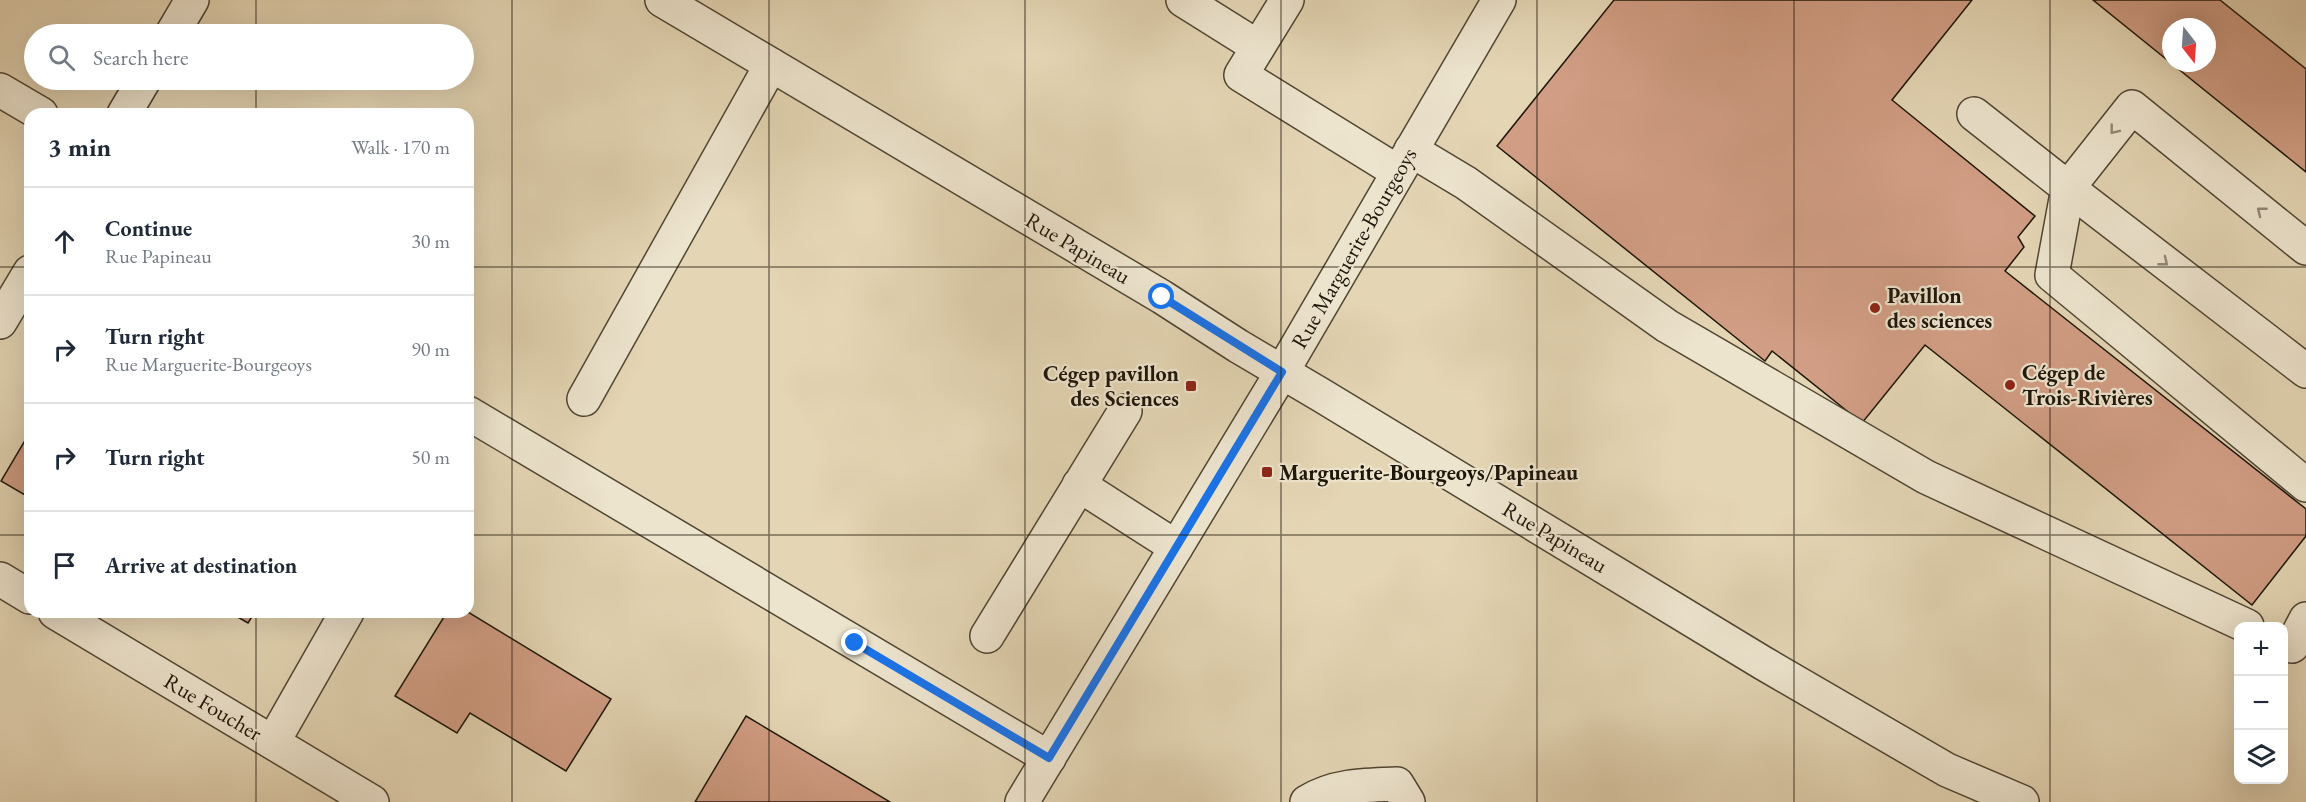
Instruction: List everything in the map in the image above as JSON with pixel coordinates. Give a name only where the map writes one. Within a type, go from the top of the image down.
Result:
[{"type":"street","points":[[177,24],[192,0]]},
{"type":"street","name":"Rue Papineau","points":[[662,0],[1162,297],[1763,663],[1916,753],[1968,780],[2022,802]]},
{"type":"street","points":[[1183,0],[1258,47]]},
{"type":"street","points":[[1287,0],[1241,75],[1405,161],[1466,183],[1667,326],[1926,477],[2236,622]]},
{"type":"street","name":"Rue Marguerite-Bourgeoys","points":[[1022,802],[1282,372],[1499,0]]},
{"type":"street","points":[[584,399],[771,65]]},
{"type":"street","points":[[0,90],[31,108]]},
{"type":"street","points":[[128,108],[138,90]]},
{"type":"street","points":[[2306,248],[2132,107],[2068,188],[2052,275],[2306,485]]},
{"type":"street","points":[[1974,114],[2306,371]]},
{"type":"street","points":[[0,322],[24,282]]},
{"type":"street","points":[[987,636],[1125,411]]},
{"type":"street","points":[[474,417],[1049,758]]},
{"type":"street","points":[[1079,485],[1176,547]]},
{"type":"street","points":[[0,579],[24,593]]},
{"type":"street","name":"Rue Foucher","points":[[64,618],[372,802]]},
{"type":"street","points":[[273,742],[344,618]]},
{"type":"street","points":[[1307,802],[1319,794],[1350,786],[1397,784],[1408,802]]},
{"type":"building","name":"Pavillon des sciences","points":[[1614,0],[1972,0],[1892,100],[2035,216],[2018,237],[2024,247],[2005,271],[2306,509],[2306,536],[2252,605],[1925,345],[1862,423],[1772,351],[1765,361],[1497,146]]},
{"type":"building","points":[[2093,0],[2220,0],[2306,69],[2306,172],[2182,72],[2216,72],[2216,18],[2162,18],[2162,56]]},
{"type":"building","points":[[24,442],[24,494],[1,481]]},
{"type":"building","points":[[474,616],[611,699],[566,771],[470,713],[457,733],[395,696],[443,618],[474,618]]},
{"type":"building","points":[[239,618],[251,618],[248,623]]},
{"type":"building","points":[[746,716],[890,802],[695,802]]},
{"type":"place","name":"Pavillon des sciences","points":[[1875,308]]},
{"type":"place","name":"Cégep de Trois-Rivières","points":[[2010,385]]},
{"type":"place","name":"Cégep pavillon des Sciences","points":[[1191,386]]},
{"type":"place","name":"Marguerite-Bourgeoys/Papineau","points":[[1267,472]]},
{"type":"route","points":[[855,643],[1049,758],[1282,372],[1162,297]]}]
